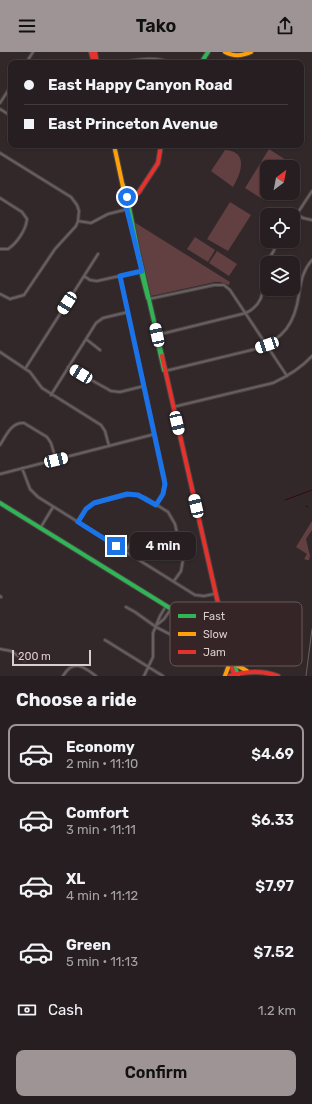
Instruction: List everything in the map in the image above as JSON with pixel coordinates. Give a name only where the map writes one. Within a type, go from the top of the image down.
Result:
[{"type":"street","points":[[225,52],[232,56],[240,57],[251,52]]},
{"type":"street","points":[[135,60],[146,58],[162,60]]},
{"type":"street","points":[[0,103],[8,91]]},
{"type":"street","points":[[115,148],[146,294],[149,299],[163,367],[217,602]]},
{"type":"street","points":[[126,197],[134,196],[138,193],[158,161],[160,148]]},
{"type":"street","points":[[0,153],[71,197],[75,201],[78,208],[78,221],[72,231],[55,249],[24,295],[10,299],[0,294]]},
{"type":"street","points":[[300,209],[312,191]]},
{"type":"street","points":[[0,198],[22,212],[27,219],[25,228],[14,245],[8,249],[0,249]]},
{"type":"street","points":[[78,221],[90,224],[108,214],[128,209]]},
{"type":"street","points":[[300,216],[312,220]]},
{"type":"street","points":[[25,369],[98,254]]},
{"type":"street","points":[[165,371],[226,357],[267,345],[282,334],[291,323],[296,310],[302,276],[312,260]]},
{"type":"street","points":[[84,276],[90,280],[98,282],[142,271]]},
{"type":"street","points":[[120,276],[165,484],[163,494],[156,505]]},
{"type":"street","points":[[149,299],[214,285],[224,285],[230,290],[246,313],[287,376]]},
{"type":"street","points":[[157,335],[246,313],[255,308],[261,300],[262,296]]},
{"type":"street","points":[[51,395],[96,323],[103,318],[128,312]]},
{"type":"street","points":[[86,339],[100,350]]},
{"type":"street","points":[[0,352],[33,375],[40,386],[51,395],[101,425],[105,432],[109,446]]},
{"type":"street","points":[[173,407],[266,384],[287,376],[312,356]]},
{"type":"street","points":[[68,367],[111,391],[120,392],[144,386]]},
{"type":"street","points":[[0,445],[13,425],[19,422],[24,423],[47,437],[51,442],[56,460]]},
{"type":"street","points":[[0,474],[155,434]]},
{"type":"street","points":[[22,468],[27,484],[33,493],[53,507],[197,596],[215,594]]},
{"type":"street","points":[[78,522],[86,509],[94,503],[127,494],[138,495],[156,505],[170,514],[174,520],[177,530],[183,560],[181,571],[174,581]]},
{"type":"street","points":[[0,503],[169,607]]},
{"type":"street","points":[[41,527],[53,507]]},
{"type":"street","points":[[126,551],[136,534]]},
{"type":"street","points":[[126,606],[156,627],[170,634]]},
{"type":"street","points":[[158,624],[160,616],[169,607]]},
{"type":"street","points":[[144,676],[153,657],[153,638],[156,627],[164,619],[169,607]]},
{"type":"street","points":[[105,640],[163,676]]},
{"type":"street","points":[[0,649],[11,651],[24,660]]},
{"type":"street","points":[[63,676],[70,667],[75,665],[82,667],[96,676]]},
{"type":"street","points":[[225,676],[230,666]]},
{"type":"street","points":[[237,666],[249,672]]},
{"type":"street","points":[[234,675],[249,672],[267,672],[278,676]]},
{"type":"shaded area","points":[[269,149],[286,160],[262,160]]},
{"type":"shaded area","points":[[225,150],[237,154],[241,161],[240,170],[233,187],[211,171]]},
{"type":"shaded area","points":[[260,164],[260,197],[245,188]]},
{"type":"shaded area","points":[[230,202],[251,215],[228,251],[207,239]]},
{"type":"shaded area","points":[[134,222],[230,282],[229,285],[215,282],[151,296]]},
{"type":"shaded area","points":[[195,237],[215,250],[208,262],[187,249]]},
{"type":"shaded area","points":[[217,251],[237,264],[229,276],[209,263]]},
{"type":"shaded area","points":[[312,521],[312,530],[306,539],[310,556],[309,560],[307,560],[304,559],[307,554],[296,547]]},
{"type":"waterway","points":[[285,500],[312,490]]},
{"type":"tram line","points":[[306,676],[312,629]]},
{"type":"traffic: fast","points":[[203,60],[208,52]]},
{"type":"traffic: fast","points":[[123,185],[127,197],[162,356]]},
{"type":"traffic: fast","points":[[124,192],[129,216]]},
{"type":"traffic: fast","points":[[142,275],[148,298]]},
{"type":"traffic: fast","points":[[157,339],[164,370]]},
{"type":"traffic: fast","points":[[0,503],[170,608]]},
{"type":"traffic: fast","points":[[235,666],[238,676]]},
{"type":"traffic: slow","points":[[225,52],[232,55],[251,52]]},
{"type":"traffic: slow","points":[[115,148],[123,187]]},
{"type":"traffic: slow","points":[[225,676],[229,666]]},
{"type":"traffic: slow","points":[[238,666],[247,671]]},
{"type":"traffic: jam","points":[[91,52],[93,60]]},
{"type":"traffic: jam","points":[[95,52],[96,60]]},
{"type":"traffic: jam","points":[[125,197],[135,196],[139,192],[158,163],[160,148]]},
{"type":"traffic: jam","points":[[162,356],[218,602]]},
{"type":"traffic: jam","points":[[232,666],[234,675]]},
{"type":"traffic: jam","points":[[229,676],[254,672],[278,676]]},
{"type":"route","points":[[116,546],[78,522],[84,511],[94,503],[127,494],[143,496],[156,505],[165,490],[165,480],[120,276],[142,271],[131,221],[124,198],[127,197]]}]
